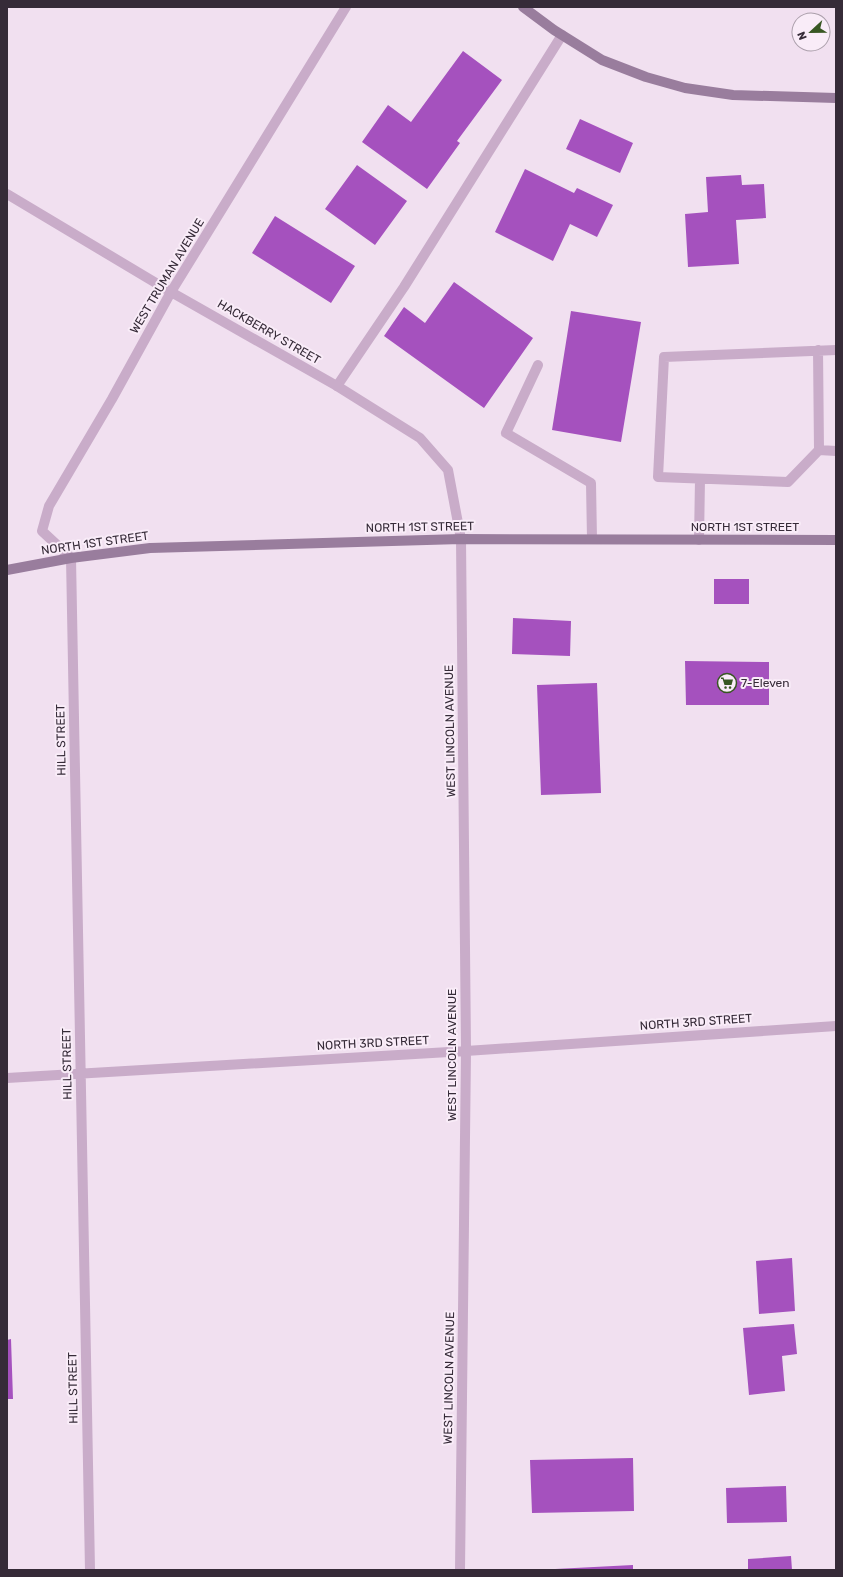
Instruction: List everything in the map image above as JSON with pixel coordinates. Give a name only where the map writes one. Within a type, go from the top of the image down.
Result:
[{"type":"main road","points":[[523,7],[562,35],[602,60],[646,77],[685,88],[734,95],[836,98]]},
{"type":"main road","name":"NORTH 1ST STREET","points":[[7,570],[71,558],[150,548],[461,539],[836,540]]},
{"type":"street","name":"WEST TRUMAN AVENUE","points":[[71,558],[42,531],[49,506],[112,399],[172,292],[346,7]]},
{"type":"street","points":[[337,386],[408,280],[562,35]]},
{"type":"street","name":"HACKBERRY STREET","points":[[7,194],[172,292],[337,386],[420,438],[448,470],[461,539]]},
{"type":"street","points":[[818,350],[819,450],[788,482],[658,477],[664,357],[818,350],[836,350]]},
{"type":"street","points":[[538,365],[506,433],[591,483],[592,539]]},
{"type":"street","points":[[819,450],[836,451]]},
{"type":"street","points":[[699,540],[700,479]]},
{"type":"street","name":"WEST LINCOLN AVENUE","points":[[460,1570],[466,1051],[461,539]]},
{"type":"street","name":"HILL STREET","points":[[71,558],[90,1570]]},
{"type":"street","name":"NORTH 3RD STREET","points":[[7,1078],[466,1051],[836,1026]]},
{"type":"building","points":[[463,51],[502,80],[457,141],[460,143],[427,189],[362,142],[388,105],[411,122]]},
{"type":"building","points":[[580,119],[633,143],[620,173],[566,149]]},
{"type":"building","points":[[357,165],[407,201],[375,245],[325,209]]},
{"type":"building","points":[[525,169],[574,193],[577,188],[613,205],[597,237],[570,224],[553,261],[495,232]]},
{"type":"building","points":[[741,175],[742,185],[764,184],[766,218],[736,220],[739,264],[688,267],[685,214],[708,212],[706,177]]},
{"type":"building","points":[[275,216],[355,266],[331,303],[252,253]]},
{"type":"building","points":[[454,282],[533,338],[484,408],[384,336],[404,307],[425,323]]},
{"type":"building","points":[[571,311],[641,322],[621,442],[552,430]]},
{"type":"building","points":[[714,579],[749,579],[749,604],[714,604]]},
{"type":"building","points":[[513,618],[571,621],[570,656],[512,654]]},
{"type":"building","name":"7-Eleven","points":[[685,661],[769,662],[769,705],[686,705]]},
{"type":"building","points":[[597,683],[601,793],[541,795],[537,685]]},
{"type":"building","points":[[792,1258],[795,1311],[759,1314],[756,1261]]},
{"type":"building","points":[[794,1324],[797,1354],[782,1356],[785,1391],[749,1395],[743,1328]]},
{"type":"building","points":[[11,1339],[13,1399],[7,1399],[7,1340]]},
{"type":"building","points":[[633,1458],[634,1511],[532,1513],[530,1460]]},
{"type":"building","points":[[786,1486],[787,1522],[727,1523],[726,1488]]},
{"type":"building","points":[[791,1556],[792,1570],[748,1570],[748,1559]]},
{"type":"building","points":[[633,1565],[633,1570],[555,1570],[555,1569]]},
{"type":"place","name":"7-Eleven","points":[[727,683]]}]
